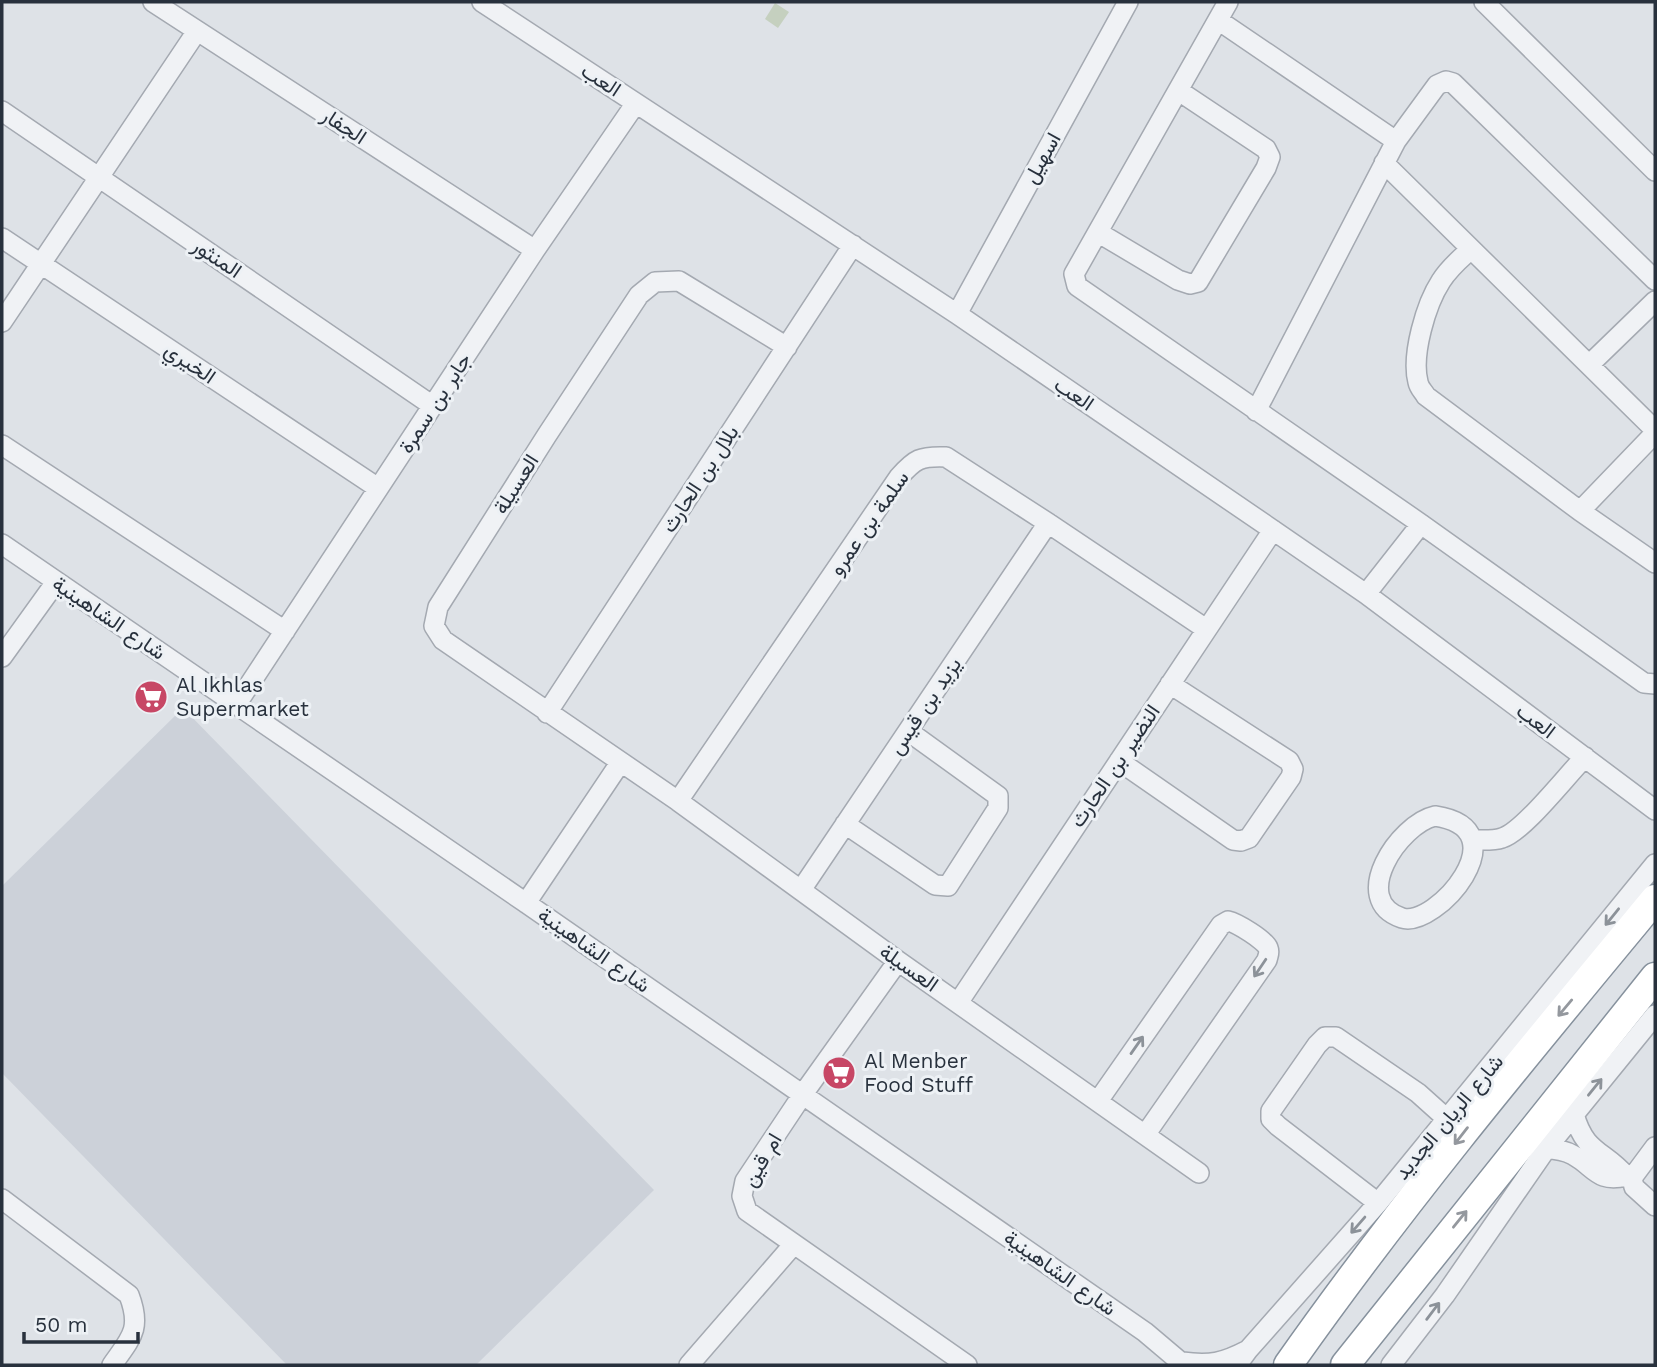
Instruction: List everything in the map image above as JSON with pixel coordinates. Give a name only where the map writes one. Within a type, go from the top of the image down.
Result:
[{"type":"highway","name":"شارع الريان الجديد","points":[[1288,1365],[1356,1269],[1485,1105],[1655,898]]},
{"type":"highway","points":[[1345,1365],[1655,976]]},
{"type":"highway","points":[[1251,1360],[1356,1269]]},
{"type":"highway","points":[[1368,1365],[1383,1342],[1402,1292]]},
{"type":"street","name":"الجفار","points":[[153,2],[535,250]]},
{"type":"street","name":"العب","points":[[482,2],[957,314],[1366,594],[1654,810]]},
{"type":"street","name":"اسهيل","points":[[957,314],[1128,2]]},
{"type":"street","points":[[1228,2],[1074,274],[1077,286],[1644,683],[1655,684]]},
{"type":"street","points":[[1484,2],[1653,165]]},
{"type":"street","points":[[1218,20],[1395,142]]},
{"type":"street","points":[[2,322],[197,31]]},
{"type":"street","points":[[1256,411],[1395,142],[1437,85],[1446,81],[1453,83],[1655,279]]},
{"type":"street","points":[[1099,233],[1178,280],[1190,284],[1198,282],[1266,168],[1270,157],[1266,149],[1179,91]]},
{"type":"street","name":"جابر بن سمرة","points":[[236,705],[535,250],[636,103]]},
{"type":"street","name":"المنثور","points":[[2,111],[433,406]]},
{"type":"street","points":[[1384,163],[1655,431],[1580,511]]},
{"type":"street","name":"الخيري","points":[[2,238],[378,488]]},
{"type":"street","name":"بلال بن الحارث","points":[[547,713],[853,245]]},
{"type":"street","points":[[1471,249],[1440,282],[1431,301],[1420,337],[1416,371],[1418,386],[1426,396],[1580,511],[1655,563]]},
{"type":"street","name":"العسيلة","points":[[787,347],[679,281],[655,282],[639,295],[547,435],[438,607],[434,626],[443,640],[678,801],[898,961],[1199,1172]]},
{"type":"street","points":[[1588,365],[1655,301]]},
{"type":"street","points":[[2,445],[285,631]]},
{"type":"street","name":"سلمة بن عمرو","points":[[678,801],[899,477],[914,460],[946,457],[1206,629]]},
{"type":"street","name":"يزيد بن قيس","points":[[801,890],[1048,523]]},
{"type":"street","points":[[1366,594],[1420,524]]},
{"type":"street","name":"النضير بن الحارث","points":[[958,1003],[1273,530]]},
{"type":"street","name":"شارع الشاهينية","points":[[2,544],[803,1094],[1145,1332],[1183,1364],[1205,1365],[1251,1360]]},
{"type":"street","points":[[2,657],[56,582]]},
{"type":"street","points":[[1119,761],[1233,841],[1249,838],[1291,777],[1293,769],[1289,761],[1170,684]]},
{"type":"street","points":[[845,824],[935,885],[948,886],[998,808],[998,796],[908,731]]},
{"type":"street","points":[[1474,840],[1503,838],[1514,830],[1533,814],[1585,757]]},
{"type":"street","points":[[526,903],[620,763]]},
{"type":"street","points":[[1424,818],[1453,818],[1464,826],[1474,840],[1474,856],[1468,869],[1438,906],[1420,918],[1406,920],[1391,914],[1380,900],[1378,884],[1384,865],[1396,844],[1409,829],[1424,818]]},
{"type":"street","name":"شارع الريان الجديد","points":[[1251,1360],[1655,864]]},
{"type":"street","points":[[1098,1101],[1221,925],[1228,921],[1236,923],[1267,945],[1269,952],[1266,960],[1145,1135]]},
{"type":"street","name":"ام قين","points":[[898,961],[745,1181],[742,1196],[747,1211],[967,1365]]},
{"type":"street","points":[[1391,1365],[1446,1295],[1546,1149],[1655,1016]]},
{"type":"street","points":[[1378,1203],[1271,1119],[1270,1111],[1317,1045],[1325,1037],[1336,1037],[1418,1093],[1447,1119]]},
{"type":"street","points":[[1574,1114],[1586,1143],[1629,1177],[1634,1187],[1655,1206]]},
{"type":"street","points":[[1546,1149],[1574,1155],[1602,1177],[1614,1179],[1629,1177],[1655,1147]]},
{"type":"street","points":[[2,1199],[129,1295],[135,1310],[135,1331],[112,1365]]},
{"type":"street","points":[[689,1365],[793,1244]]},
{"type":"shaded area","points":[[183,708],[654,1190],[476,1365],[287,1365],[2,1073],[2,886]]},
{"type":"green space","points":[[775,3],[789,12],[778,28],[765,19]]},
{"type":"place","name":"Al Ikhlas Supermarket","points":[[151,697]]},
{"type":"place","name":"Al Menber Food Stuff","points":[[839,1073]]}]
